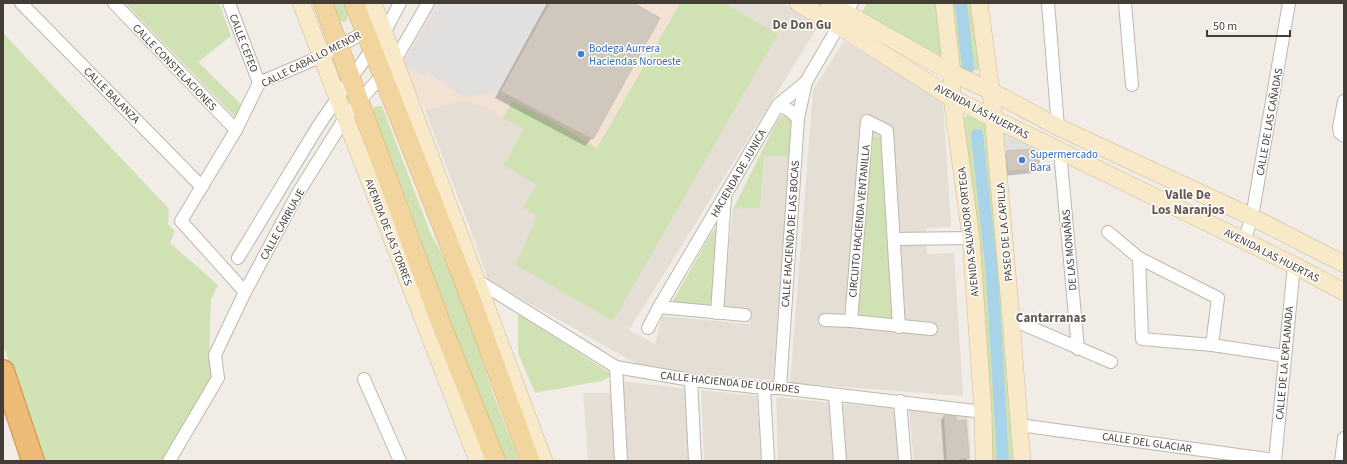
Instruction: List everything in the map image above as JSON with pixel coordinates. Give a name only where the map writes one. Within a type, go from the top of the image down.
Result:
[{"type":"highway","points":[[3,371],[33,461]]},
{"type":"main road","name":"AVENIDA DE LAS TORRES","points":[[323,3],[360,100],[440,321],[496,461]]},
{"type":"main road","points":[[354,3],[374,32],[372,50],[388,68],[530,461]]},
{"type":"street","name":"CALLE BALANZA","points":[[21,3],[202,187]]},
{"type":"street","name":"CALLE CONSTELACIONES","points":[[114,3],[236,130]]},
{"type":"street","name":"CALLE CEFEO","points":[[229,3],[259,83]]},
{"type":"street","name":"AVENIDA DE LAS TORRES","points":[[301,3],[478,461]]},
{"type":"street","points":[[372,3],[374,32],[478,281],[544,461]]},
{"type":"street","points":[[374,32],[400,3]]},
{"type":"street","name":"CALLE CARRUAJE","points":[[169,461],[218,378],[215,355],[245,292],[298,193],[345,118],[388,68],[428,3]]},
{"type":"street","name":"AVENIDA LAS HUERTAS","points":[[798,3],[846,14],[952,98],[1294,265],[1344,292]]},
{"type":"street","name":"AVENIDA LAS HUERTAS","points":[[829,3],[952,73],[991,91],[1058,127],[1252,217],[1344,264]]},
{"type":"street","name":"AVENIDA SALVADOR ORTEGA","points":[[944,3],[952,73],[952,98],[971,238],[983,412],[984,461]]},
{"type":"street","name":"PASEO DE LA CAPILLA","points":[[979,3],[991,91],[1012,319],[1022,461]]},
{"type":"street","points":[[1048,3],[1058,127]]},
{"type":"street","points":[[1125,3],[1132,85]]},
{"type":"street","name":"CALLE DE LAS CAÑADAS","points":[[1244,241],[1252,217],[1286,4]]},
{"type":"street","name":"HACIENDA DE JUNICA","points":[[648,328],[778,105],[806,82],[846,14]]},
{"type":"street","name":"CALLE CABALLO MENOR","points":[[245,292],[181,221],[236,130],[259,83],[374,32]]},
{"type":"street","points":[[238,258],[317,128],[372,50]]},
{"type":"street","name":"CALLE HACIENDA DE LAS BOCAS","points":[[780,388],[798,118],[806,82]]},
{"type":"street","points":[[1344,101],[1339,128],[1340,133],[1344,136]]},
{"type":"street","points":[[778,105],[789,110],[798,118]]},
{"type":"street","name":"CIRCUITO HACIENDA VENTANILLA","points":[[851,321],[867,121],[887,131],[894,239]]},
{"type":"street","name":"DE LAS MONAÑAS","points":[[1060,151],[1078,348]]},
{"type":"street","points":[[717,313],[725,194]]},
{"type":"street","points":[[1108,232],[1139,258],[1218,298],[1212,345]]},
{"type":"street","points":[[899,326],[894,239],[971,238]]},
{"type":"street","points":[[1139,258],[1142,339],[1212,345],[1285,356]]},
{"type":"street","name":"CALLE DE LA EXPLANADA","points":[[1275,460],[1294,265]]},
{"type":"street","name":"CALLE HACIENDA DE LOURDES","points":[[478,281],[616,367],[691,380],[900,401],[983,412]]},
{"type":"street","points":[[659,307],[745,315]]},
{"type":"street","points":[[1012,319],[1111,362]]},
{"type":"street","points":[[825,320],[851,321],[931,329]]},
{"type":"street","points":[[616,367],[621,461]]},
{"type":"street","points":[[364,379],[400,461]]},
{"type":"street","points":[[691,380],[695,461]]},
{"type":"street","points":[[764,388],[768,461]]},
{"type":"street","points":[[835,394],[840,461]]},
{"type":"street","points":[[900,401],[905,461]]},
{"type":"street","name":"CALLE DEL GLACIAR","points":[[1020,425],[1275,460]]},
{"type":"street","points":[[1341,461],[1344,438]]},
{"type":"shaded area","points":[[436,3],[680,3],[597,148],[552,121],[514,101],[503,118],[490,109],[464,101],[425,110],[401,65]]},
{"type":"shaded area","points":[[439,3],[550,3],[501,91],[464,97],[429,73],[425,77],[403,63]]},
{"type":"shaded area","points":[[723,3],[782,3],[819,25],[629,330],[655,344],[662,316],[750,324],[752,314],[723,310],[733,209],[760,208],[764,156],[792,157],[773,380],[644,368],[488,280],[425,110],[464,100],[490,109],[524,129],[503,165],[536,185],[523,207],[778,34]]},
{"type":"shaded area","points":[[844,41],[943,100],[951,227],[926,228],[927,254],[954,253],[963,396],[790,383],[813,90]]},
{"type":"shaded area","points":[[1003,129],[1038,149],[1004,151]]},
{"type":"shaded area","points":[[619,381],[687,389],[691,461],[628,461]]},
{"type":"shaded area","points":[[701,390],[757,396],[761,461],[704,461]]},
{"type":"shaded area","points":[[583,393],[613,393],[617,461],[588,461]]},
{"type":"shaded area","points":[[776,397],[833,403],[836,461],[778,461]]},
{"type":"shaded area","points":[[843,404],[896,408],[900,461],[846,461]]},
{"type":"shaded area","points":[[909,409],[968,414],[971,461],[914,461]]},
{"type":"green space","points":[[125,3],[219,3],[231,36],[198,62],[242,105],[235,117]]},
{"type":"green space","points":[[330,3],[344,3],[348,14],[347,20],[344,22],[340,21]]},
{"type":"green space","points":[[680,3],[723,3],[778,34],[613,321],[516,265],[537,216],[523,207],[536,185],[503,165],[524,129],[503,118],[513,101],[552,121],[597,148]]},
{"type":"green space","points":[[867,3],[940,3],[946,65],[860,16]]},
{"type":"green space","points":[[952,3],[975,3],[983,61],[978,70],[966,73],[959,67]]},
{"type":"green space","points":[[3,33],[169,209],[168,224],[175,231],[170,243],[218,285],[211,299],[209,364],[215,375],[165,461],[42,461],[3,344]]},
{"type":"green space","points":[[382,106],[430,232],[461,294],[493,393],[519,461],[506,461],[428,266],[420,237],[372,111],[374,107]]},
{"type":"green space","points":[[968,114],[986,123],[1016,461],[984,461],[962,121]]},
{"type":"green space","points":[[781,116],[789,116],[795,122],[792,157],[764,156],[760,208],[733,209],[776,123]]},
{"type":"green space","points":[[877,136],[884,143],[894,321],[857,318],[871,142],[873,137]]},
{"type":"green space","points":[[715,229],[721,230],[714,310],[669,308],[712,232]]},
{"type":"green space","points":[[518,314],[613,375],[601,381],[535,393],[518,353]]},
{"type":"building","name":"Bodega Aurrera Haciendas Noroeste","points":[[550,3],[633,3],[660,18],[593,139],[501,91]]},
{"type":"building","name":"Supermercado Bara","points":[[1034,149],[1038,151],[1040,168],[1008,171],[1006,151]]},
{"type":"building","points":[[944,415],[956,416],[957,421],[966,420],[969,458],[958,459],[958,461],[947,461]]},
{"type":"waterway","points":[[961,3],[968,68]]},
{"type":"waterway","points":[[977,135],[992,273],[1003,461]]},
{"type":"place","name":"Bodega Aurrera Haciendas Noroeste","points":[[581,54]]},
{"type":"place","name":"Supermercado Bara","points":[[1022,160]]},
{"type":"district","name":"De Don Gu","points":[[802,24]]},
{"type":"district","name":"Valle De Los Naranjos","points":[[1188,202]]},
{"type":"district","name":"Cantarranas","points":[[1051,317]]}]
